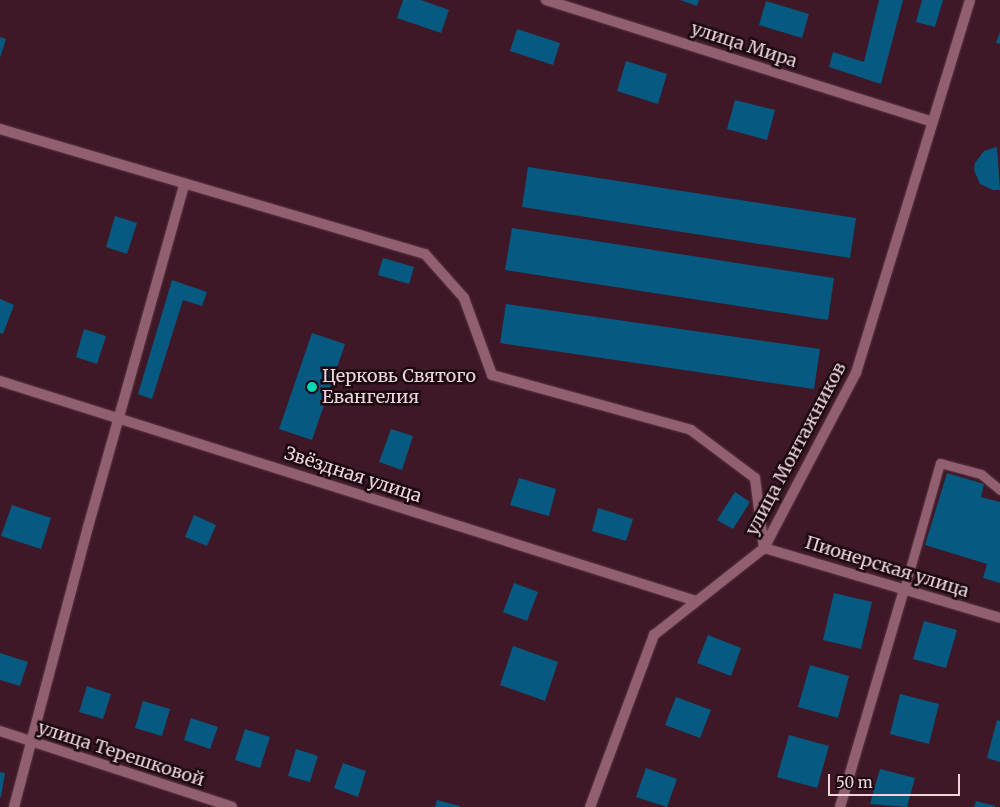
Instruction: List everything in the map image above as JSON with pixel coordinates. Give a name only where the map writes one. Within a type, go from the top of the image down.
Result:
[{"type":"street","name":"улица Мира","points":[[546,0],[932,122]]},
{"type":"street","name":"улица Монтажников","points":[[590,807],[654,634],[764,548],[856,373],[970,0]]},
{"type":"street","points":[[0,129],[426,254],[464,298],[492,375],[691,430],[755,478],[764,548]]},
{"type":"street","points":[[14,807],[119,418],[185,183]]},
{"type":"street","name":"Звёздная улица","points":[[0,381],[696,601]]},
{"type":"street","name":"Пионерская улица","points":[[764,548],[1000,618]]},
{"type":"street","points":[[840,807],[904,590]]},
{"type":"street","name":"улица Терешковой","points":[[0,731],[232,807]]},
{"type":"lane","points":[[904,590],[940,464],[981,474],[1000,490]]},
{"type":"building","points":[[403,0],[421,0],[449,10],[441,33],[397,18]]},
{"type":"building","points":[[680,0],[699,0],[697,6]]},
{"type":"building","points":[[879,0],[903,0],[881,84],[829,67],[833,52],[864,62]]},
{"type":"building","points":[[922,0],[943,0],[935,27],[916,22]]},
{"type":"building","points":[[766,1],[809,14],[802,38],[759,25]]},
{"type":"building","points":[[517,29],[560,43],[553,65],[510,51]]},
{"type":"building","points":[[1000,32],[1000,44],[996,43]]},
{"type":"building","points":[[0,37],[6,39],[0,58]]},
{"type":"building","points":[[626,61],[667,74],[658,104],[617,91]]},
{"type":"building","points":[[735,100],[775,110],[767,140],[727,129]]},
{"type":"building","points":[[997,147],[1000,190],[993,190],[980,184],[974,170],[975,163],[984,151]]},
{"type":"building","points":[[528,167],[856,218],[850,258],[522,207]]},
{"type":"building","points":[[115,216],[137,223],[127,254],[106,247]]},
{"type":"building","points":[[512,228],[834,278],[828,320],[505,270]]},
{"type":"building","points":[[383,258],[414,267],[409,284],[378,275]]},
{"type":"building","points":[[172,280],[207,292],[202,306],[183,300],[152,399],[138,394]]},
{"type":"building","points":[[0,299],[14,305],[3,334],[0,333]]},
{"type":"building","points":[[506,304],[820,349],[814,389],[500,343]]},
{"type":"building","points":[[84,329],[106,336],[97,364],[76,357]]},
{"type":"building","name":"Церковь Святого Евангелия","points":[[312,333],[345,344],[312,440],[279,429]]},
{"type":"building","points":[[391,429],[413,436],[402,470],[379,462]]},
{"type":"building","points":[[947,473],[984,484],[981,497],[1000,502],[1000,583],[983,578],[987,564],[925,545]]},
{"type":"building","points":[[519,478],[556,489],[549,516],[510,505]]},
{"type":"building","points":[[735,492],[750,502],[733,529],[717,520]]},
{"type":"building","points":[[12,505],[51,518],[41,549],[1,536]]},
{"type":"building","points":[[598,508],[633,519],[626,541],[592,531]]},
{"type":"building","points":[[194,515],[216,525],[207,546],[185,537]]},
{"type":"building","points":[[514,583],[538,592],[527,621],[503,612]]},
{"type":"building","points":[[834,593],[872,602],[861,649],[823,640]]},
{"type":"building","points":[[924,621],[957,630],[946,668],[913,659]]},
{"type":"building","points":[[708,635],[741,648],[731,676],[697,663]]},
{"type":"building","points":[[513,646],[558,662],[545,701],[500,685]]},
{"type":"building","points":[[0,653],[28,662],[20,686],[0,680]]},
{"type":"building","points":[[810,665],[849,676],[838,718],[798,707]]},
{"type":"building","points":[[87,686],[111,694],[103,719],[79,712]]},
{"type":"building","points":[[900,694],[939,704],[929,744],[890,734]]},
{"type":"building","points":[[676,697],[711,710],[700,738],[665,725]]},
{"type":"building","points":[[143,701],[170,709],[162,736],[135,728]]},
{"type":"building","points":[[191,718],[218,727],[210,749],[184,740]]},
{"type":"building","points":[[997,720],[1000,721],[1000,762],[987,758]]},
{"type":"building","points":[[245,729],[270,737],[260,768],[235,760]]},
{"type":"building","points":[[789,735],[829,746],[817,788],[777,777]]},
{"type":"building","points":[[296,749],[318,756],[310,782],[288,776]]},
{"type":"building","points":[[343,763],[366,771],[358,797],[334,788]]},
{"type":"building","points":[[646,768],[677,779],[667,807],[636,797]]},
{"type":"building","points":[[880,769],[915,778],[907,807],[870,804]]},
{"type":"building","points":[[0,772],[5,773],[1,797],[0,797]]},
{"type":"building","points":[[437,800],[460,806],[435,807]]},
{"type":"building","points":[[976,801],[995,806],[995,807],[974,807]]},
{"type":"place","name":"Церковь Святого Евангелия","points":[[312,387]]}]
